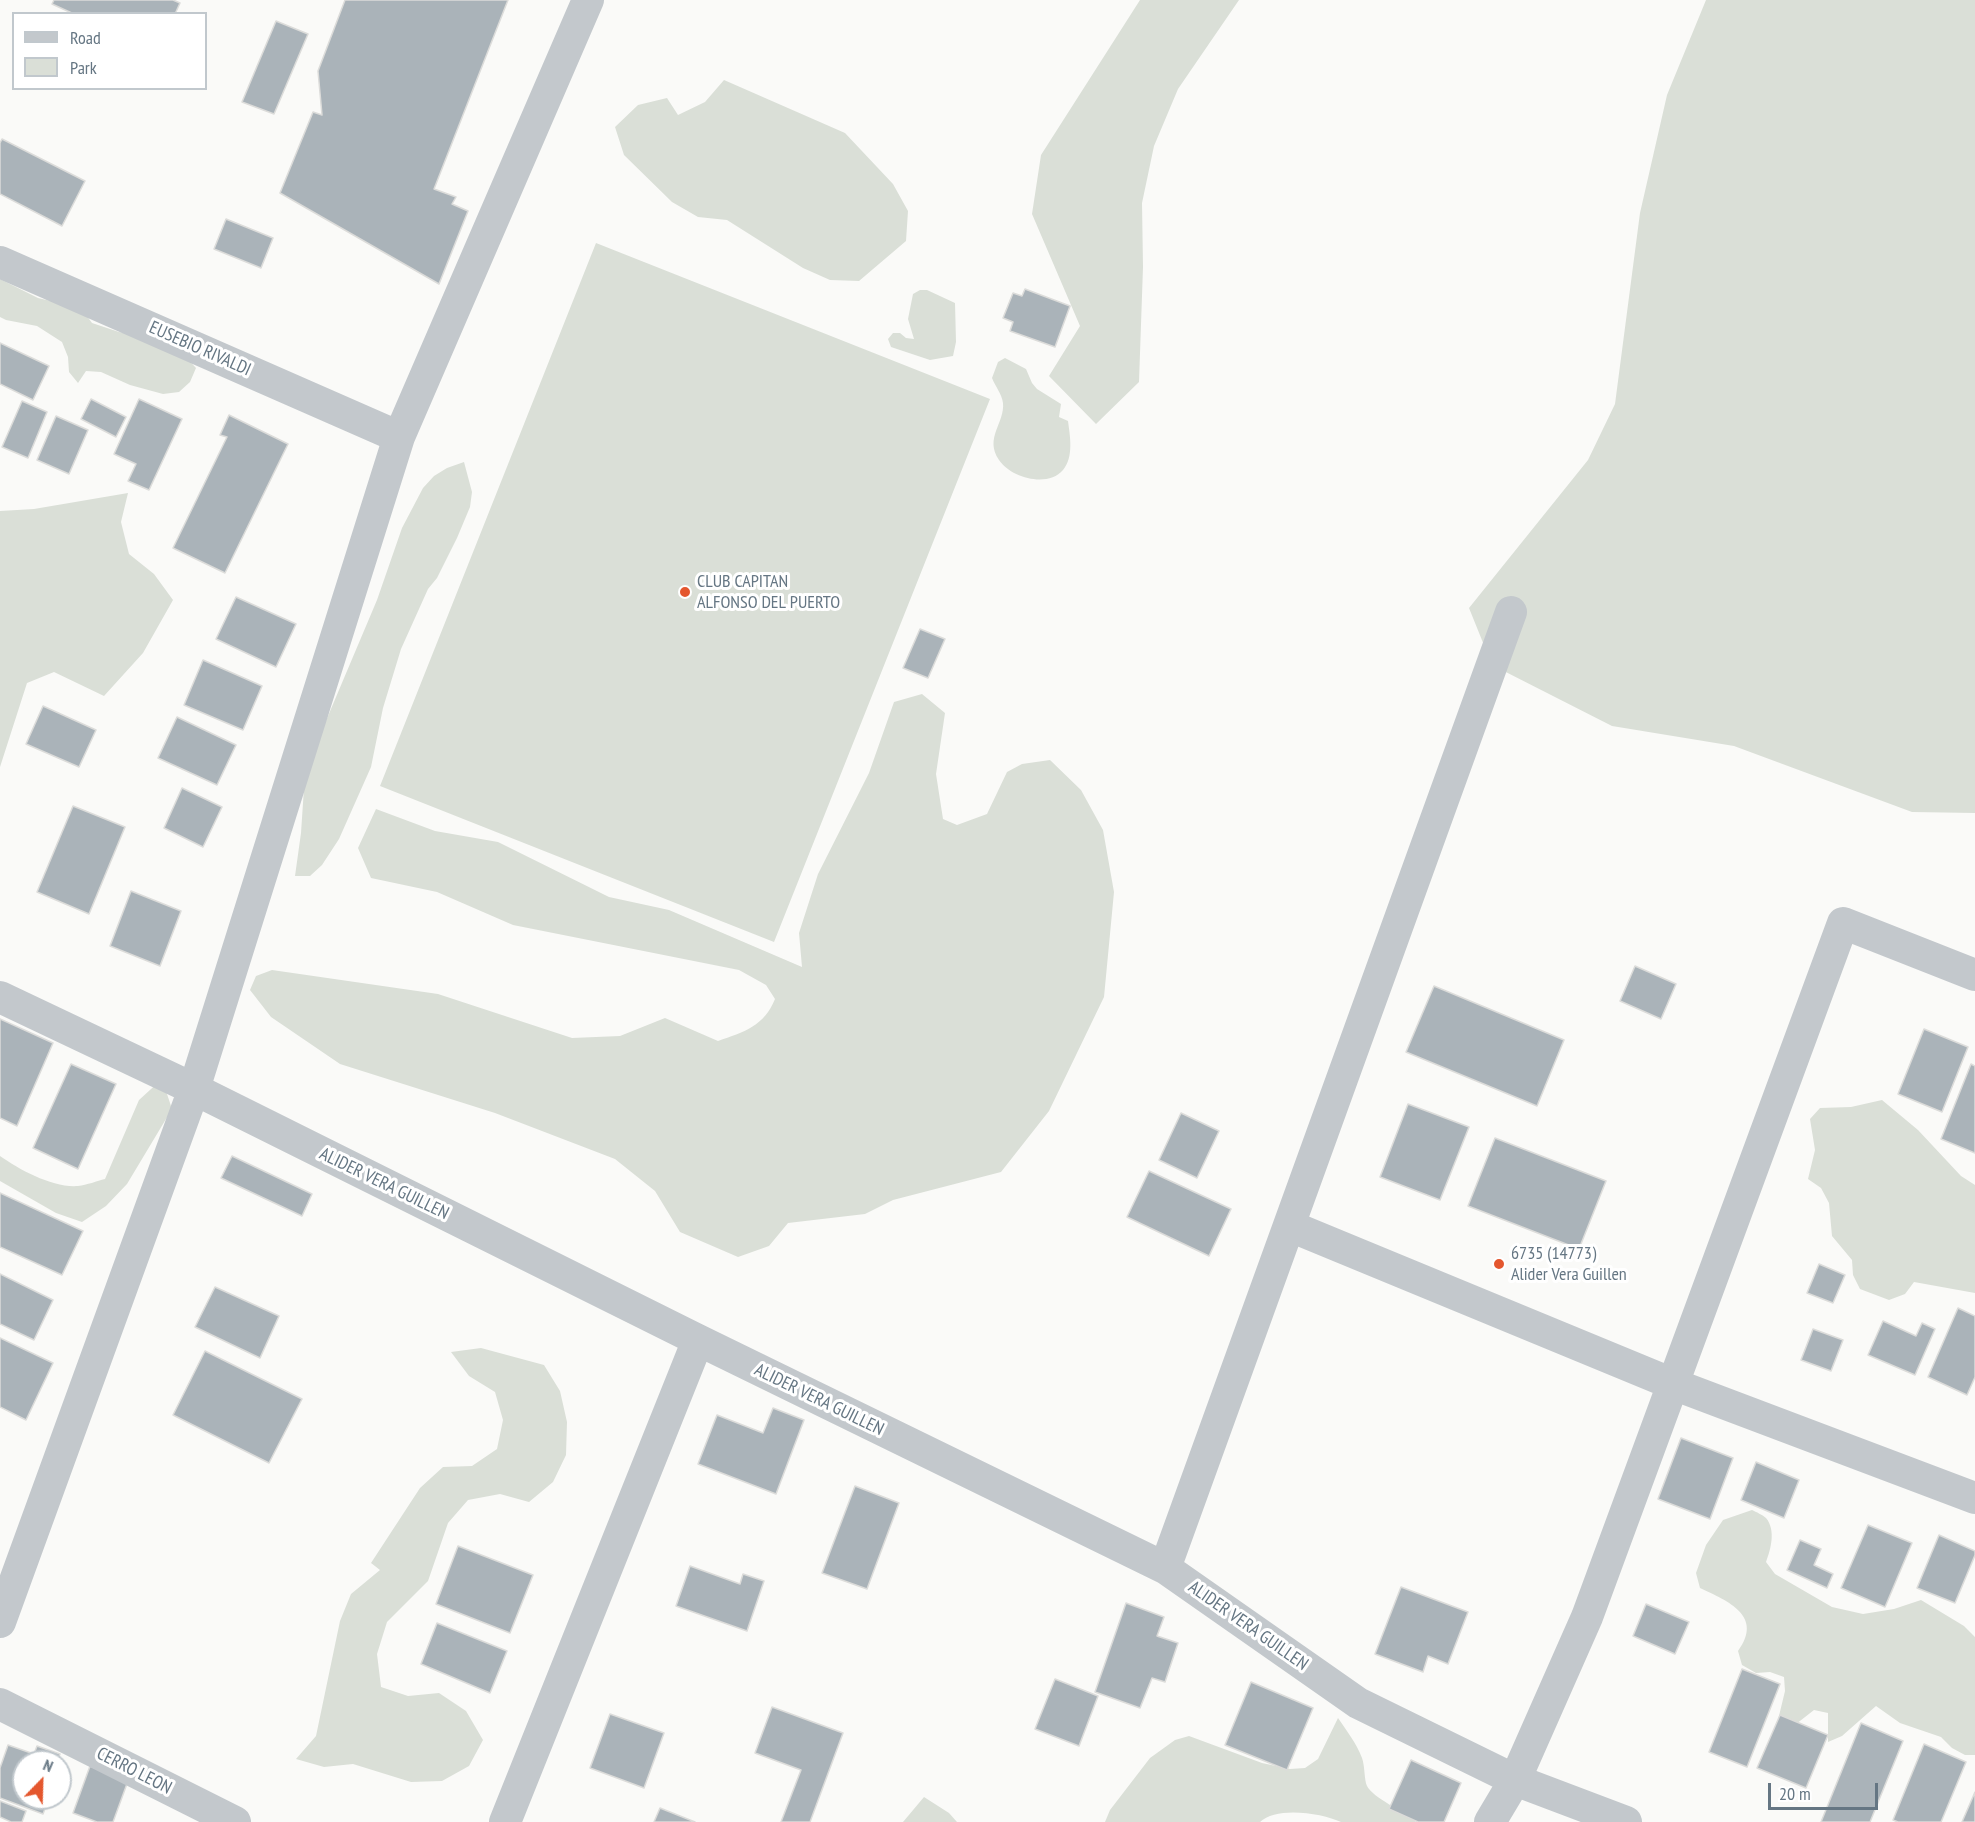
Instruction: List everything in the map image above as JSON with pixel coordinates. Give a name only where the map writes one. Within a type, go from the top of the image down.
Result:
[{"type":"street","points":[[0,1622],[194,1089],[399,437],[588,0]]},
{"type":"street","name":"EUSEBIO RIVALDI","points":[[0,262],[399,437]]},
{"type":"street","points":[[1165,1568],[1511,612]]},
{"type":"street","points":[[1490,1822],[1515,1780],[1587,1617],[1844,923],[1975,975]]},
{"type":"street","name":"ALIDER VERA GUILLEN","points":[[0,997],[194,1089],[698,1341],[1165,1568],[1358,1703],[1515,1780],[1626,1822]]},
{"type":"street","points":[[1290,1226],[1673,1384],[1975,1498]]},
{"type":"street","points":[[505,1822],[698,1341]]},
{"type":"street","name":"CERRO LEON","points":[[0,1704],[235,1822]]},
{"type":"green space","points":[[1140,0],[1239,0],[1178,89],[1154,146],[1142,203],[1143,267],[1139,382],[1096,424],[1049,376],[1080,326],[1032,214],[1041,155]]},
{"type":"green space","points":[[1706,0],[1975,0],[1975,813],[1912,812],[1734,746],[1612,726],[1492,665],[1469,608],[1588,460],[1615,404],[1640,213],[1667,95]]},
{"type":"green space","points":[[724,80],[845,133],[893,184],[908,211],[906,241],[859,281],[830,280],[803,268],[727,220],[698,217],[672,202],[624,155],[615,127],[638,105],[667,98],[678,115],[705,102]]},
{"type":"green space","name":"CLUB CAPITAN ALFONSO DEL PUERTO","points":[[596,243],[990,399],[774,942],[380,786]]},
{"type":"green space","points":[[0,279],[38,298],[81,308],[92,323],[119,332],[148,337],[186,357],[196,368],[190,382],[179,392],[163,394],[130,385],[101,372],[86,371],[78,383],[69,372],[68,357],[62,342],[37,326],[0,317]]},
{"type":"green space","points":[[920,290],[927,290],[955,303],[956,342],[953,356],[930,360],[891,347],[888,339],[893,333],[900,333],[906,338],[914,339],[908,319],[913,294]]},
{"type":"green space","points":[[1005,358],[1026,369],[1037,389],[1061,404],[1059,417],[1068,421],[1069,459],[1063,470],[1048,479],[1030,478],[1012,472],[999,460],[995,452],[994,438],[1003,403],[992,378],[998,362]]},
{"type":"green space","points":[[464,462],[472,492],[470,507],[437,578],[428,589],[401,649],[383,708],[371,767],[339,839],[322,865],[310,876],[295,876],[304,788],[317,742],[377,600],[402,528],[423,488],[434,476]]},
{"type":"green space","points":[[128,493],[121,522],[129,554],[154,574],[173,600],[143,653],[104,696],[54,672],[27,683],[0,767],[0,511],[34,509]]},
{"type":"green space","points":[[922,694],[945,713],[936,774],[943,819],[957,825],[987,814],[1007,772],[1022,764],[1050,760],[1081,790],[1103,830],[1114,892],[1104,997],[1049,1111],[1001,1172],[893,1200],[865,1214],[788,1223],[769,1246],[738,1257],[680,1232],[655,1191],[615,1159],[495,1113],[340,1064],[271,1017],[250,990],[256,976],[272,970],[438,994],[572,1038],[620,1036],[665,1018],[718,1041],[745,1031],[765,1016],[775,999],[766,985],[739,970],[513,925],[437,892],[371,878],[358,848],[376,809],[435,831],[498,842],[609,897],[669,910],[802,967],[799,933],[818,874],[869,773],[894,702]]},
{"type":"green space","points":[[162,1079],[172,1109],[127,1184],[106,1206],[82,1222],[56,1213],[0,1181],[0,1156],[27,1172],[58,1184],[78,1186],[105,1179],[139,1100]]},
{"type":"green space","points":[[1882,1100],[1918,1130],[1961,1176],[1975,1185],[1975,1293],[1914,1282],[1905,1294],[1889,1300],[1860,1289],[1853,1275],[1852,1260],[1832,1236],[1829,1203],[1821,1188],[1808,1179],[1815,1150],[1810,1119],[1820,1108],[1851,1107]]},
{"type":"green space","points":[[481,1348],[544,1365],[560,1391],[567,1422],[566,1455],[553,1482],[529,1502],[500,1494],[468,1500],[448,1523],[428,1581],[387,1622],[377,1654],[381,1687],[408,1696],[439,1693],[466,1711],[483,1740],[469,1766],[442,1781],[411,1782],[353,1764],[324,1767],[296,1759],[316,1736],[340,1621],[351,1594],[380,1570],[371,1563],[420,1488],[443,1467],[472,1466],[497,1449],[503,1420],[495,1392],[469,1376],[451,1352]]},
{"type":"green space","points":[[1752,1510],[1765,1517],[1771,1528],[1772,1540],[1766,1562],[1775,1574],[1832,1607],[1863,1614],[1894,1609],[1921,1600],[1964,1626],[1975,1637],[1975,1755],[1965,1755],[1952,1748],[1941,1737],[1900,1723],[1876,1706],[1842,1736],[1828,1742],[1828,1713],[1814,1710],[1791,1728],[1778,1720],[1785,1691],[1784,1677],[1770,1672],[1756,1673],[1742,1665],[1738,1651],[1745,1639],[1747,1628],[1745,1619],[1731,1604],[1700,1588],[1696,1573],[1706,1545],[1723,1520]]},
{"type":"green space","points":[[1338,1718],[1360,1753],[1366,1783],[1370,1791],[1416,1822],[1341,1822],[1323,1816],[1288,1813],[1267,1817],[1260,1822],[1105,1822],[1110,1810],[1150,1758],[1175,1740],[1189,1736],[1262,1763],[1290,1769],[1305,1768],[1318,1759]]},
{"type":"green space","points":[[924,1797],[949,1813],[957,1822],[903,1822]]},
{"type":"building","points":[[54,0],[173,0],[180,3],[176,12],[70,12],[52,4]]},
{"type":"building","points":[[345,0],[508,0],[434,189],[456,197],[452,204],[468,211],[439,284],[280,193],[313,112],[322,115],[318,71]]},
{"type":"building","points":[[276,21],[308,34],[274,114],[242,102]]},
{"type":"building","points":[[2,139],[85,181],[62,226],[0,194],[0,143]]},
{"type":"building","points":[[226,219],[273,238],[261,268],[214,249]]},
{"type":"building","points":[[1025,289],[1070,306],[1055,347],[1010,331],[1013,322],[1003,318],[1013,293],[1022,296]]},
{"type":"building","points":[[0,343],[49,366],[33,400],[0,384]]},
{"type":"building","points":[[91,399],[126,417],[116,437],[81,419]]},
{"type":"building","points":[[139,399],[182,419],[149,490],[128,481],[136,464],[114,454]]},
{"type":"building","points":[[22,401],[47,412],[28,458],[2,447]]},
{"type":"building","points":[[229,415],[288,444],[225,573],[173,548],[227,437],[220,435]]},
{"type":"building","points":[[56,416],[88,430],[69,474],[37,460]]},
{"type":"building","points":[[236,597],[296,624],[276,667],[216,639]]},
{"type":"building","points":[[920,629],[945,639],[928,678],[903,668]]},
{"type":"building","points":[[203,660],[262,686],[243,730],[184,705]]},
{"type":"building","points":[[43,706],[96,730],[79,767],[26,744]]},
{"type":"building","points":[[177,717],[236,745],[217,785],[158,758]]},
{"type":"building","points":[[182,788],[222,807],[203,847],[164,828]]},
{"type":"building","points":[[73,806],[125,827],[89,914],[37,892]]},
{"type":"building","points":[[131,891],[181,911],[160,966],[110,946]]},
{"type":"building","points":[[1635,966],[1676,984],[1661,1019],[1620,1001]]},
{"type":"building","points":[[1434,986],[1564,1040],[1537,1106],[1406,1052]]},
{"type":"building","points":[[0,1019],[53,1043],[17,1126],[0,1118]]},
{"type":"building","points":[[1924,1029],[1968,1047],[1942,1112],[1898,1094]]},
{"type":"building","points":[[71,1064],[116,1084],[78,1169],[33,1148]]},
{"type":"building","points":[[1971,1064],[1975,1066],[1975,1153],[1941,1139]]},
{"type":"building","points":[[1408,1104],[1469,1127],[1440,1200],[1380,1177]]},
{"type":"building","points":[[1181,1113],[1219,1131],[1197,1178],[1159,1160]]},
{"type":"building","points":[[1495,1138],[1606,1181],[1579,1249],[1468,1206]]},
{"type":"building","points":[[232,1156],[312,1194],[302,1216],[221,1178]]},
{"type":"building","points":[[1149,1171],[1231,1209],[1209,1256],[1127,1217]]},
{"type":"building","points":[[0,1193],[83,1231],[62,1275],[0,1247]]},
{"type":"building","points":[[1819,1264],[1845,1275],[1833,1303],[1807,1293]]},
{"type":"building","points":[[0,1274],[53,1300],[34,1340],[0,1324]]},
{"type":"building","points":[[215,1287],[279,1316],[260,1358],[195,1327]]},
{"type":"building","points":[[1958,1308],[1975,1316],[1975,1377],[1967,1395],[1928,1377]]},
{"type":"building","points":[[1883,1321],[1916,1336],[1922,1323],[1935,1329],[1915,1375],[1868,1355]]},
{"type":"building","points":[[1813,1329],[1843,1340],[1831,1371],[1801,1360]]},
{"type":"building","points":[[0,1338],[53,1363],[26,1420],[0,1407]]},
{"type":"building","points":[[205,1351],[302,1399],[269,1463],[173,1415]]},
{"type":"building","points":[[773,1408],[804,1420],[776,1494],[698,1464],[717,1415],[763,1433]]},
{"type":"building","points":[[1681,1438],[1733,1458],[1710,1519],[1658,1499]]},
{"type":"building","points":[[1756,1462],[1799,1480],[1784,1518],[1741,1500]]},
{"type":"building","points":[[855,1486],[899,1503],[867,1589],[822,1573]]},
{"type":"building","points":[[1868,1525],[1912,1543],[1885,1607],[1841,1588]]},
{"type":"building","points":[[1939,1535],[1975,1551],[1955,1603],[1917,1588]]},
{"type":"building","points":[[1800,1540],[1821,1549],[1814,1565],[1833,1574],[1827,1588],[1787,1570]]},
{"type":"building","points":[[458,1546],[533,1575],[510,1633],[436,1604]]},
{"type":"building","points":[[690,1566],[740,1584],[743,1574],[764,1581],[747,1631],[676,1606]]},
{"type":"building","points":[[1401,1587],[1468,1612],[1448,1664],[1428,1656],[1423,1672],[1375,1654]]},
{"type":"building","points":[[1126,1603],[1164,1617],[1157,1636],[1178,1643],[1165,1682],[1152,1678],[1140,1708],[1095,1692]]},
{"type":"building","points":[[1646,1604],[1689,1622],[1675,1654],[1633,1636]]},
{"type":"building","points":[[437,1623],[507,1651],[490,1693],[421,1664]]},
{"type":"building","points":[[1742,1669],[1780,1684],[1747,1767],[1709,1752]]},
{"type":"building","points":[[1055,1679],[1098,1696],[1079,1746],[1035,1729]]},
{"type":"building","points":[[1251,1682],[1313,1708],[1287,1770],[1225,1745]]},
{"type":"building","points":[[772,1707],[843,1733],[810,1822],[781,1822],[801,1770],[755,1753]]},
{"type":"building","points":[[610,1714],[664,1733],[644,1788],[590,1768]]},
{"type":"building","points":[[1780,1715],[1828,1735],[1806,1788],[1757,1768]]},
{"type":"building","points":[[1861,1723],[1903,1741],[1870,1822],[1821,1822]]},
{"type":"building","points":[[1924,1744],[1966,1762],[1941,1822],[1898,1822],[1893,1820]]},
{"type":"building","points":[[8,1745],[22,1750],[12,1750],[12,1802],[0,1798],[0,1768]]},
{"type":"building","points":[[37,1746],[48,1750],[36,1750]]},
{"type":"building","points":[[1411,1760],[1461,1783],[1444,1822],[1418,1822],[1389,1809]]},
{"type":"building","points":[[90,1766],[128,1781],[113,1822],[97,1822],[73,1813]]},
{"type":"building","points":[[1975,1792],[1975,1822],[1962,1822]]},
{"type":"building","points":[[0,1801],[12,1806],[12,1810],[26,1811],[22,1822],[11,1822],[0,1817]]},
{"type":"building","points":[[660,1808],[695,1822],[654,1822]]},
{"type":"building","points":[[32,1810],[44,1810],[43,1814]]},
{"type":"place","name":"CLUB CAPITAN ALFONSO DEL PUERTO","points":[[685,592]]},
{"type":"place","name":"6735 (14773) Alider Vera Guillen","points":[[1499,1264]]}]
